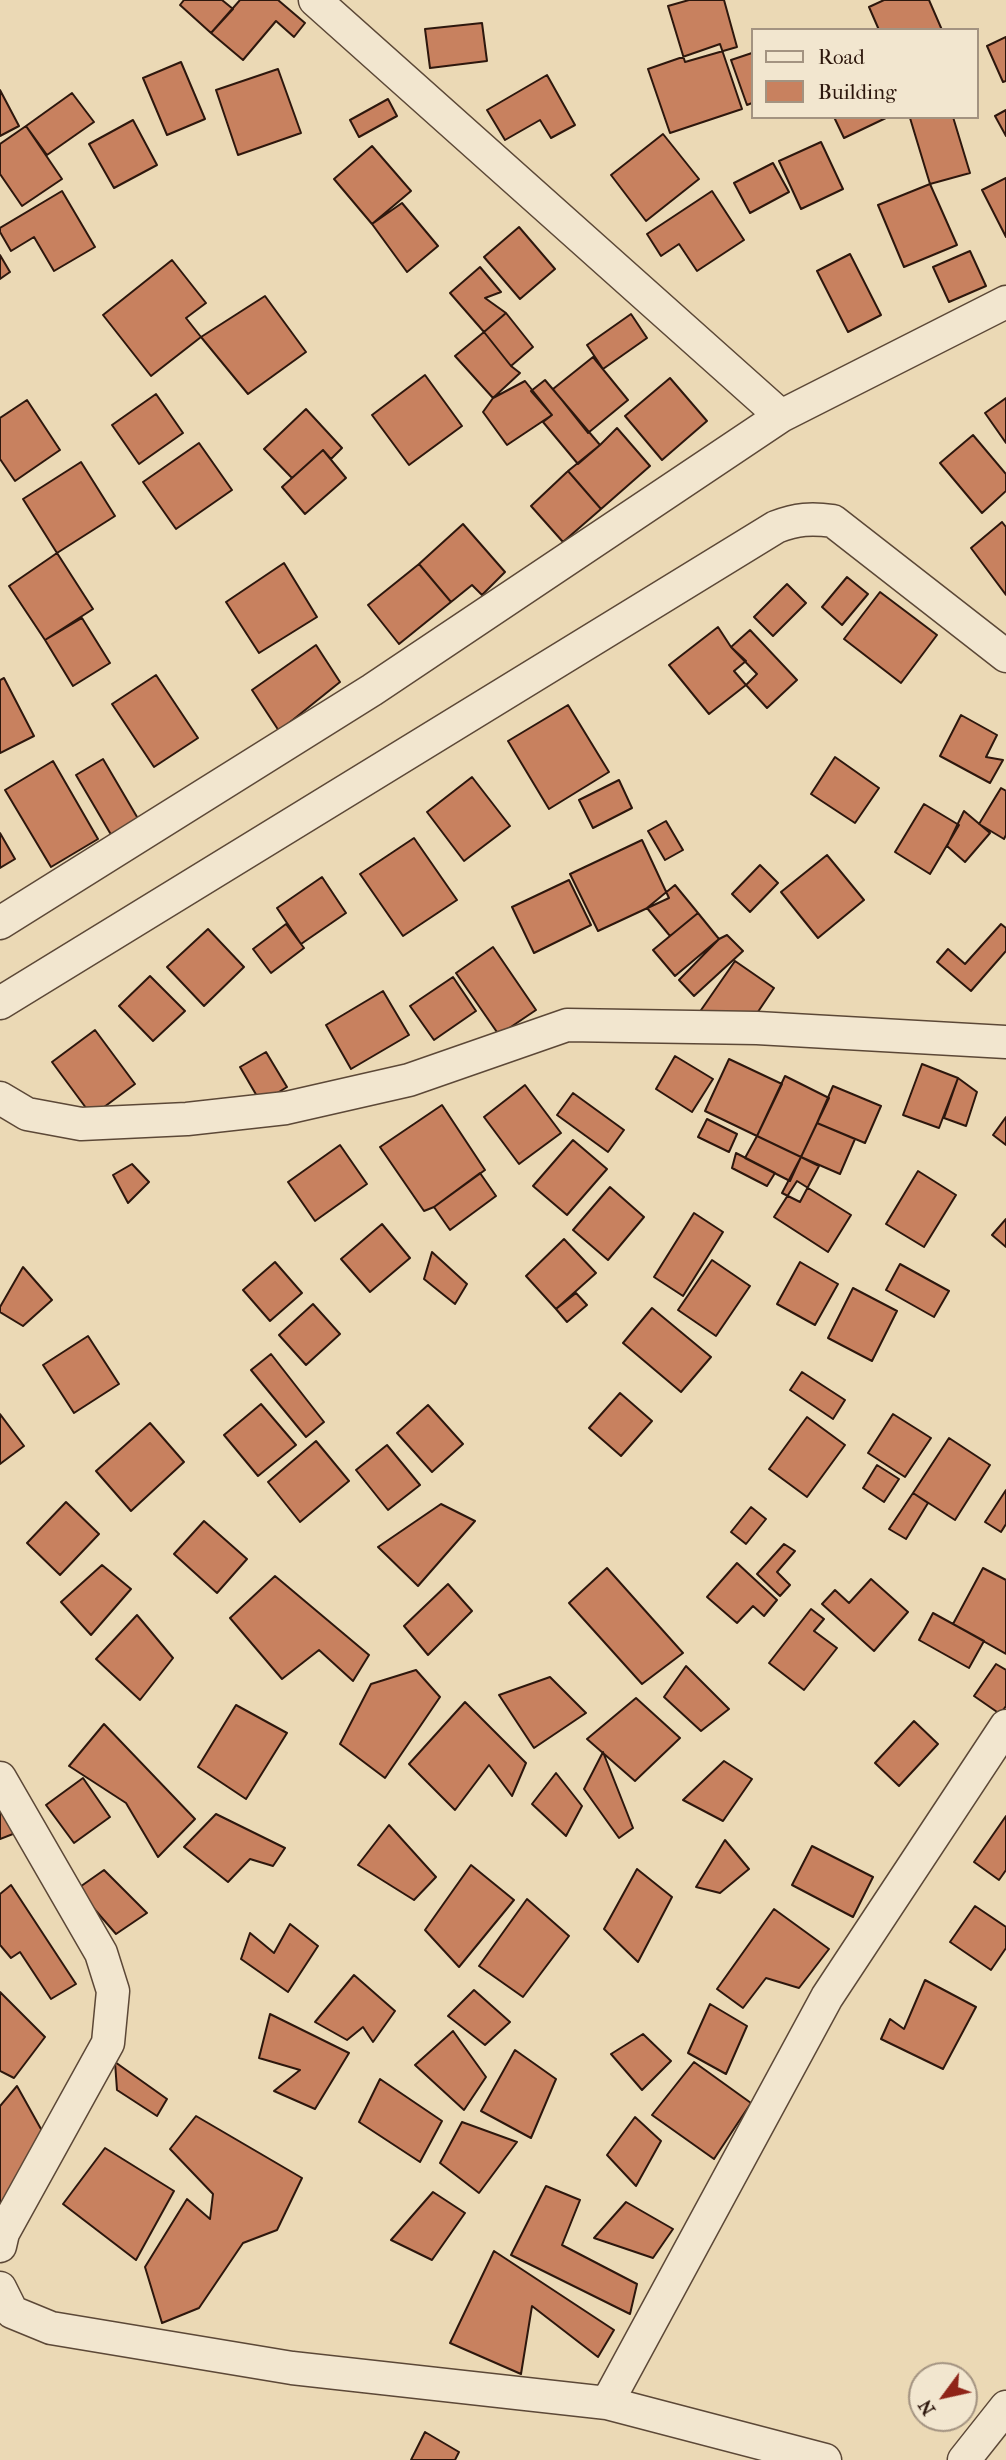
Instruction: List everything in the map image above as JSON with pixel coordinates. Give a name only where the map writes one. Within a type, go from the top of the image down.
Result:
[{"type":"street","points":[[315,0],[781,416]]},
{"type":"street","points":[[0,923],[372,690],[781,416],[1006,302]]},
{"type":"street","points":[[0,1003],[764,534],[796,519],[834,521],[1006,656]]},
{"type":"street","points":[[0,1098],[27,1114],[81,1124],[187,1119],[286,1108],[409,1080],[567,1025],[757,1028],[1006,1042]]},
{"type":"street","points":[[607,2403],[827,1997],[1006,1726]]},
{"type":"street","points":[[0,1778],[101,1954],[113,1992],[108,2043],[3,2234],[0,2246]]},
{"type":"street","points":[[4,2303],[51,2328],[292,2368],[607,2403],[825,2460]]},
{"type":"street","points":[[964,2460],[1006,2407]]},
{"type":"building","points":[[184,0],[222,0],[233,9],[211,33],[180,5]]},
{"type":"building","points":[[240,0],[278,0],[305,23],[294,37],[276,21],[243,60],[211,33]]},
{"type":"building","points":[[689,0],[724,0],[737,47],[685,62],[668,6]]},
{"type":"building","points":[[884,0],[929,0],[941,28],[878,28],[869,7]]},
{"type":"building","points":[[482,23],[487,61],[430,68],[425,29]]},
{"type":"building","points":[[1006,37],[1006,81],[1003,82],[987,46]]},
{"type":"building","points":[[720,44],[742,109],[670,133],[648,69]]},
{"type":"building","points":[[750,54],[750,104],[747,105],[731,60]]},
{"type":"building","points":[[181,62],[205,119],[167,135],[143,78]]},
{"type":"building","points":[[278,69],[301,133],[238,155],[216,90]]},
{"type":"building","points":[[547,75],[575,125],[551,138],[540,120],[505,140],[487,110]]},
{"type":"building","points":[[0,90],[19,126],[0,136]]},
{"type":"building","points":[[72,93],[94,122],[47,155],[26,126]]},
{"type":"building","points":[[388,99],[397,116],[359,137],[350,120]]},
{"type":"building","points":[[1006,110],[1006,136],[995,116]]},
{"type":"building","points":[[835,119],[884,119],[844,138]]},
{"type":"building","points":[[910,119],[954,119],[970,173],[930,184]]},
{"type":"building","points":[[133,120],[157,165],[114,188],[89,144]]},
{"type":"building","points":[[26,126],[62,179],[22,206],[0,174],[0,144]]},
{"type":"building","points":[[663,134],[699,179],[646,221],[611,175]]},
{"type":"building","points":[[821,142],[843,189],[801,209],[779,161]]},
{"type":"building","points":[[372,146],[411,191],[372,224],[334,179]]},
{"type":"building","points":[[773,163],[789,192],[750,213],[734,183]]},
{"type":"building","points":[[1006,178],[1006,237],[982,190]]},
{"type":"building","points":[[930,184],[957,245],[904,267],[878,205]]},
{"type":"building","points":[[62,191],[95,247],[54,271],[34,237],[11,251],[0,228]]},
{"type":"building","points":[[712,191],[744,240],[697,271],[679,244],[661,256],[647,234]]},
{"type":"building","points":[[402,203],[438,246],[407,272],[372,224]]},
{"type":"building","points":[[519,227],[555,269],[520,299],[484,257]]},
{"type":"building","points":[[970,251],[986,286],[949,302],[933,267]]},
{"type":"building","points":[[850,254],[881,315],[848,332],[817,271]]},
{"type":"building","points":[[0,255],[10,272],[0,279]]},
{"type":"building","points":[[172,260],[206,303],[186,318],[201,337],[151,376],[103,315]]},
{"type":"building","points":[[480,267],[501,292],[485,298],[506,313],[484,332],[450,293]]},
{"type":"building","points":[[265,296],[306,352],[248,394],[201,337]]},
{"type":"building","points":[[506,313],[533,347],[511,366],[484,332]]},
{"type":"building","points":[[631,314],[647,338],[603,369],[587,345]]},
{"type":"building","points":[[484,332],[511,366],[520,373],[493,398],[455,356]]},
{"type":"building","points":[[593,357],[628,400],[588,433],[553,389]]},
{"type":"building","points":[[425,375],[462,426],[409,465],[372,415]]},
{"type":"building","points":[[670,378],[707,421],[662,460],[625,416]]},
{"type":"building","points":[[545,380],[600,445],[578,464],[543,422],[552,415],[531,391]]},
{"type":"building","points":[[525,381],[552,415],[507,445],[483,412],[493,398]]},
{"type":"building","points":[[156,394],[183,433],[139,464],[112,425]]},
{"type":"building","points":[[1006,398],[1006,443],[985,413]]},
{"type":"building","points":[[27,400],[60,450],[15,481],[0,459],[0,418]]},
{"type":"building","points":[[306,409],[342,448],[331,459],[323,450],[292,478],[264,449]]},
{"type":"building","points":[[617,428],[650,466],[601,509],[568,471]]},
{"type":"building","points":[[973,435],[1006,474],[1006,491],[982,513],[940,463]]},
{"type":"building","points":[[199,443],[232,490],[176,529],[143,482]]},
{"type":"building","points":[[323,450],[346,478],[305,514],[282,487]]},
{"type":"building","points":[[81,462],[115,516],[57,553],[23,499]]},
{"type":"building","points":[[568,471],[601,509],[563,542],[531,506]]},
{"type":"building","points":[[1002,522],[1006,527],[1006,595],[971,548]]},
{"type":"building","points":[[463,524],[505,572],[482,595],[472,585],[451,602],[419,564]]},
{"type":"building","points":[[57,553],[93,609],[45,640],[9,586]]},
{"type":"building","points":[[284,563],[317,617],[259,653],[226,602]]},
{"type":"building","points":[[419,564],[451,602],[399,644],[368,605]]},
{"type":"building","points":[[847,577],[868,594],[842,625],[822,607]]},
{"type":"building","points":[[787,584],[806,603],[773,636],[754,617]]},
{"type":"building","points":[[880,592],[937,635],[901,683],[844,639]]},
{"type":"building","points":[[82,618],[110,663],[73,686],[45,640]]},
{"type":"building","points":[[718,627],[731,647],[746,661],[734,671],[746,685],[709,714],[669,665]]},
{"type":"building","points":[[750,630],[797,680],[767,708],[746,685],[757,674],[731,647]]},
{"type":"building","points":[[316,645],[340,682],[279,731],[252,690]]},
{"type":"building","points":[[156,675],[198,738],[154,767],[112,704]]},
{"type":"building","points":[[4,678],[34,736],[0,753],[0,680]]},
{"type":"building","points":[[568,705],[609,772],[549,809],[508,741]]},
{"type":"building","points":[[961,715],[997,735],[986,757],[1003,760],[990,783],[940,756]]},
{"type":"building","points":[[835,757],[879,788],[855,823],[811,794]]},
{"type":"building","points":[[103,759],[140,822],[113,838],[76,775]]},
{"type":"building","points":[[53,761],[98,839],[51,867],[5,790]]},
{"type":"building","points":[[472,777],[510,826],[464,861],[427,812]]},
{"type":"building","points":[[619,780],[632,808],[593,828],[579,800]]},
{"type":"building","points":[[1001,788],[1006,791],[1004,839],[979,824]]},
{"type":"building","points":[[924,804],[959,825],[930,874],[895,852]]},
{"type":"building","points":[[964,811],[990,833],[965,862],[947,846]]},
{"type":"building","points":[[666,821],[683,850],[665,860],[648,831]]},
{"type":"building","points":[[0,833],[15,859],[0,868]]},
{"type":"building","points":[[414,838],[457,900],[403,936],[360,874]]},
{"type":"building","points":[[642,840],[669,898],[598,931],[570,874]]},
{"type":"building","points":[[827,855],[864,900],[818,938],[781,892]]},
{"type":"building","points":[[760,865],[778,883],[750,912],[732,894]]},
{"type":"building","points":[[322,877],[346,913],[301,944],[277,908]]},
{"type":"building","points":[[569,880],[591,925],[534,953],[512,907]]},
{"type":"building","points":[[675,885],[698,913],[670,936],[647,908]]},
{"type":"building","points":[[698,913],[719,939],[675,976],[653,950]]},
{"type":"building","points":[[286,924],[304,948],[271,973],[253,949]]},
{"type":"building","points":[[1001,924],[1006,928],[1006,951],[971,991],[937,962],[948,949],[965,964]]},
{"type":"building","points":[[208,929],[244,967],[204,1006],[167,967]]},
{"type":"building","points":[[727,935],[743,951],[694,996],[679,980],[719,939]]},
{"type":"building","points":[[493,947],[536,1010],[499,1035],[456,973]]},
{"type":"building","points":[[735,961],[774,988],[739,1040],[699,1013]]},
{"type":"building","points":[[150,976],[185,1011],[153,1041],[119,1006]]},
{"type":"building","points":[[453,977],[476,1011],[434,1040],[410,1006]]},
{"type":"building","points":[[383,991],[409,1035],[351,1069],[326,1025]]},
{"type":"building","points":[[95,1030],[135,1084],[92,1116],[52,1062]]},
{"type":"building","points":[[266,1052],[287,1087],[261,1103],[240,1067]]},
{"type":"building","points":[[675,1056],[713,1079],[692,1112],[656,1089]]},
{"type":"building","points":[[729,1059],[782,1084],[757,1136],[705,1111]]},
{"type":"building","points":[[922,1064],[958,1078],[939,1128],[903,1115]]},
{"type":"building","points":[[785,1076],[829,1098],[801,1157],[757,1136]]},
{"type":"building","points":[[958,1078],[977,1092],[966,1126],[944,1118]]},
{"type":"building","points":[[525,1085],[561,1133],[519,1164],[484,1117]]},
{"type":"building","points":[[833,1086],[881,1106],[865,1143],[817,1123]]},
{"type":"building","points":[[573,1093],[624,1130],[608,1152],[557,1115]]},
{"type":"building","points":[[442,1105],[485,1170],[434,1207],[424,1211],[380,1147]]},
{"type":"building","points":[[1006,1117],[1006,1145],[993,1135]]},
{"type":"building","points":[[707,1119],[737,1134],[729,1152],[698,1137]]},
{"type":"building","points":[[817,1123],[855,1139],[840,1174],[801,1157]]},
{"type":"building","points":[[757,1136],[801,1157],[790,1181],[745,1158]]},
{"type":"building","points":[[573,1140],[607,1169],[567,1215],[533,1186]]},
{"type":"building","points":[[340,1145],[367,1184],[315,1221],[288,1182]]},
{"type":"building","points":[[736,1153],[775,1173],[767,1186],[732,1168]]},
{"type":"building","points":[[801,1157],[819,1166],[800,1202],[782,1193]]},
{"type":"building","points":[[132,1164],[149,1182],[128,1203],[113,1175]]},
{"type":"building","points":[[918,1171],[956,1195],[924,1247],[886,1224]]},
{"type":"building","points":[[480,1173],[496,1196],[450,1230],[434,1207]]},
{"type":"building","points":[[797,1181],[851,1215],[828,1252],[774,1217]]},
{"type":"building","points":[[610,1187],[644,1217],[608,1260],[573,1230]]},
{"type":"building","points":[[694,1213],[723,1232],[683,1296],[654,1277]]},
{"type":"building","points":[[1006,1219],[1006,1247],[992,1235]]},
{"type":"building","points":[[382,1224],[410,1258],[370,1292],[341,1259]]},
{"type":"building","points":[[564,1239],[596,1273],[556,1309],[526,1276]]},
{"type":"building","points":[[432,1252],[467,1284],[455,1304],[424,1279]]},
{"type":"building","points":[[712,1260],[750,1286],[716,1336],[678,1310]]},
{"type":"building","points":[[275,1262],[302,1293],[270,1321],[243,1290]]},
{"type":"building","points":[[800,1262],[838,1284],[815,1325],[777,1304]]},
{"type":"building","points":[[900,1264],[949,1291],[934,1317],[886,1290]]},
{"type":"building","points":[[23,1267],[52,1300],[23,1326],[0,1312],[0,1307]]},
{"type":"building","points":[[853,1288],[897,1311],[872,1361],[828,1338]]},
{"type":"building","points":[[576,1293],[587,1305],[567,1322],[556,1309]]},
{"type":"building","points":[[313,1304],[340,1334],[306,1365],[279,1335]]},
{"type":"building","points":[[652,1308],[711,1357],[681,1392],[623,1343]]},
{"type":"building","points":[[88,1336],[119,1384],[74,1413],[43,1365]]},
{"type":"building","points":[[271,1354],[324,1422],[306,1437],[251,1370]]},
{"type":"building","points":[[802,1372],[845,1400],[833,1419],[790,1390]]},
{"type":"building","points":[[620,1393],[652,1421],[621,1456],[589,1428]]},
{"type":"building","points":[[261,1404],[296,1445],[258,1476],[224,1435]]},
{"type":"building","points":[[428,1405],[463,1444],[432,1472],[397,1433]]},
{"type":"building","points":[[0,1414],[24,1446],[0,1464]]},
{"type":"building","points":[[893,1414],[931,1438],[905,1477],[868,1453]]},
{"type":"building","points":[[807,1417],[845,1445],[807,1497],[769,1469]]},
{"type":"building","points":[[150,1423],[184,1462],[131,1511],[96,1471]]},
{"type":"building","points":[[949,1438],[990,1465],[955,1520],[913,1493]]},
{"type":"building","points":[[316,1441],[349,1481],[300,1522],[268,1482]]},
{"type":"building","points":[[387,1445],[420,1485],[388,1510],[356,1470]]},
{"type":"building","points":[[877,1465],[899,1479],[884,1502],[863,1488]]},
{"type":"building","points":[[1006,1490],[1006,1524],[1001,1532],[985,1522]]},
{"type":"building","points":[[913,1493],[928,1503],[906,1539],[889,1529]]},
{"type":"building","points":[[66,1502],[99,1534],[60,1575],[27,1543]]},
{"type":"building","points":[[441,1504],[475,1521],[418,1586],[378,1547]]},
{"type":"building","points":[[751,1507],[766,1519],[746,1544],[731,1532]]},
{"type":"building","points":[[204,1521],[247,1559],[217,1593],[174,1554]]},
{"type":"building","points":[[784,1544],[795,1551],[777,1572],[790,1585],[780,1596],[757,1574]]},
{"type":"building","points":[[737,1563],[777,1600],[764,1616],[753,1606],[737,1623],[707,1597]]},
{"type":"building","points":[[102,1565],[131,1589],[91,1635],[61,1602]]},
{"type":"building","points":[[607,1568],[683,1653],[642,1684],[569,1603]]},
{"type":"building","points":[[983,1568],[1006,1580],[1006,1654],[953,1624]]},
{"type":"building","points":[[275,1576],[369,1655],[353,1681],[319,1650],[282,1679],[230,1618]]},
{"type":"building","points":[[871,1579],[908,1612],[874,1651],[822,1604],[835,1590],[849,1603]]},
{"type":"building","points":[[448,1584],[472,1611],[428,1655],[404,1626]]},
{"type":"building","points":[[811,1609],[824,1619],[814,1631],[837,1648],[804,1690],[769,1663]]},
{"type":"building","points":[[933,1613],[984,1641],[969,1668],[919,1640]]},
{"type":"building","points":[[137,1615],[173,1658],[140,1700],[96,1659]]},
{"type":"building","points":[[996,1664],[1006,1670],[1006,1706],[1000,1714],[974,1696]]},
{"type":"building","points":[[686,1666],[729,1709],[701,1731],[664,1697]]},
{"type":"building","points":[[416,1670],[440,1697],[385,1778],[340,1744],[371,1684]]},
{"type":"building","points":[[550,1677],[586,1713],[534,1748],[499,1695]]},
{"type":"building","points":[[636,1698],[680,1738],[635,1781],[587,1739]]},
{"type":"building","points":[[465,1702],[526,1763],[512,1796],[489,1765],[455,1810],[409,1764]]},
{"type":"building","points":[[236,1705],[287,1733],[246,1799],[198,1767]]},
{"type":"building","points":[[914,1721],[938,1744],[899,1786],[875,1763]]},
{"type":"building","points":[[104,1724],[195,1819],[158,1857],[126,1803],[69,1766]]},
{"type":"building","points":[[603,1752],[633,1828],[619,1838],[584,1789]]},
{"type":"building","points":[[724,1761],[752,1779],[723,1821],[683,1800]]},
{"type":"building","points":[[556,1773],[582,1806],[566,1836],[532,1804]]},
{"type":"building","points":[[83,1778],[110,1817],[74,1843],[46,1805]]},
{"type":"building","points":[[0,1803],[18,1832],[0,1839]]},
{"type":"building","points":[[216,1814],[285,1848],[273,1866],[250,1859],[228,1882],[184,1847]]},
{"type":"building","points":[[1006,1816],[1006,1870],[999,1880],[974,1862]]},
{"type":"building","points":[[389,1825],[436,1877],[414,1900],[358,1865]]},
{"type":"building","points":[[725,1840],[749,1869],[720,1893],[696,1887]]},
{"type":"building","points":[[812,1846],[873,1877],[853,1917],[792,1885]]},
{"type":"building","points":[[471,1865],[514,1900],[459,1967],[425,1930]]},
{"type":"building","points":[[637,1869],[672,1897],[638,1962],[604,1929]]},
{"type":"building","points":[[104,1870],[147,1913],[116,1934],[77,1889]]},
{"type":"building","points":[[11,1885],[76,1984],[51,1999],[20,1952],[11,1958],[0,1945],[0,1894]]},
{"type":"building","points":[[527,1899],[569,1936],[523,1997],[479,1966]]},
{"type":"building","points":[[975,1906],[1006,1927],[1006,1948],[991,1970],[950,1942]]},
{"type":"building","points":[[774,1909],[829,1949],[799,1988],[766,1978],[743,2008],[717,1989]]},
{"type":"building","points":[[290,1924],[318,1946],[288,1992],[241,1959],[250,1933],[274,1953]]},
{"type":"building","points":[[354,1975],[395,2011],[373,2042],[363,2027],[347,2040],[315,2022]]},
{"type":"building","points":[[925,1980],[976,2007],[943,2069],[881,2039],[890,2019],[904,2029]]},
{"type":"building","points":[[474,1990],[510,2022],[485,2045],[448,2016]]},
{"type":"building","points":[[0,1992],[45,2037],[14,2078],[0,2071]]},
{"type":"building","points":[[710,2004],[747,2026],[726,2074],[688,2053]]},
{"type":"building","points":[[270,2014],[349,2053],[315,2109],[274,2091],[300,2070],[259,2058]]},
{"type":"building","points":[[453,2031],[486,2077],[464,2110],[415,2065]]},
{"type":"building","points":[[643,2034],[671,2061],[642,2090],[611,2054]]},
{"type":"building","points":[[515,2050],[556,2079],[531,2138],[481,2111]]},
{"type":"building","points":[[115,2062],[167,2099],[157,2116],[117,2090]]},
{"type":"building","points":[[694,2062],[751,2103],[714,2159],[652,2115]]},
{"type":"building","points":[[380,2079],[442,2121],[420,2162],[359,2122]]},
{"type":"building","points":[[17,2086],[51,2147],[7,2207],[0,2202],[0,2106]]},
{"type":"building","points":[[196,2116],[302,2178],[277,2230],[243,2243],[199,2308],[162,2323],[145,2267],[187,2199],[210,2219],[213,2194],[170,2149]]},
{"type":"building","points":[[635,2117],[661,2141],[636,2186],[607,2155]]},
{"type":"building","points":[[462,2122],[517,2142],[479,2193],[440,2163]]},
{"type":"building","points":[[105,2148],[174,2191],[136,2260],[63,2204]]},
{"type":"building","points":[[546,2186],[580,2200],[562,2245],[637,2284],[630,2314],[511,2255]]},
{"type":"building","points":[[433,2192],[465,2213],[432,2260],[391,2240]]},
{"type":"building","points":[[626,2202],[673,2229],[653,2258],[594,2238]]},
{"type":"building","points":[[494,2251],[614,2330],[598,2357],[532,2306],[521,2374],[450,2343]]},
{"type":"building","points":[[425,2432],[459,2452],[455,2460],[411,2460]]}]
